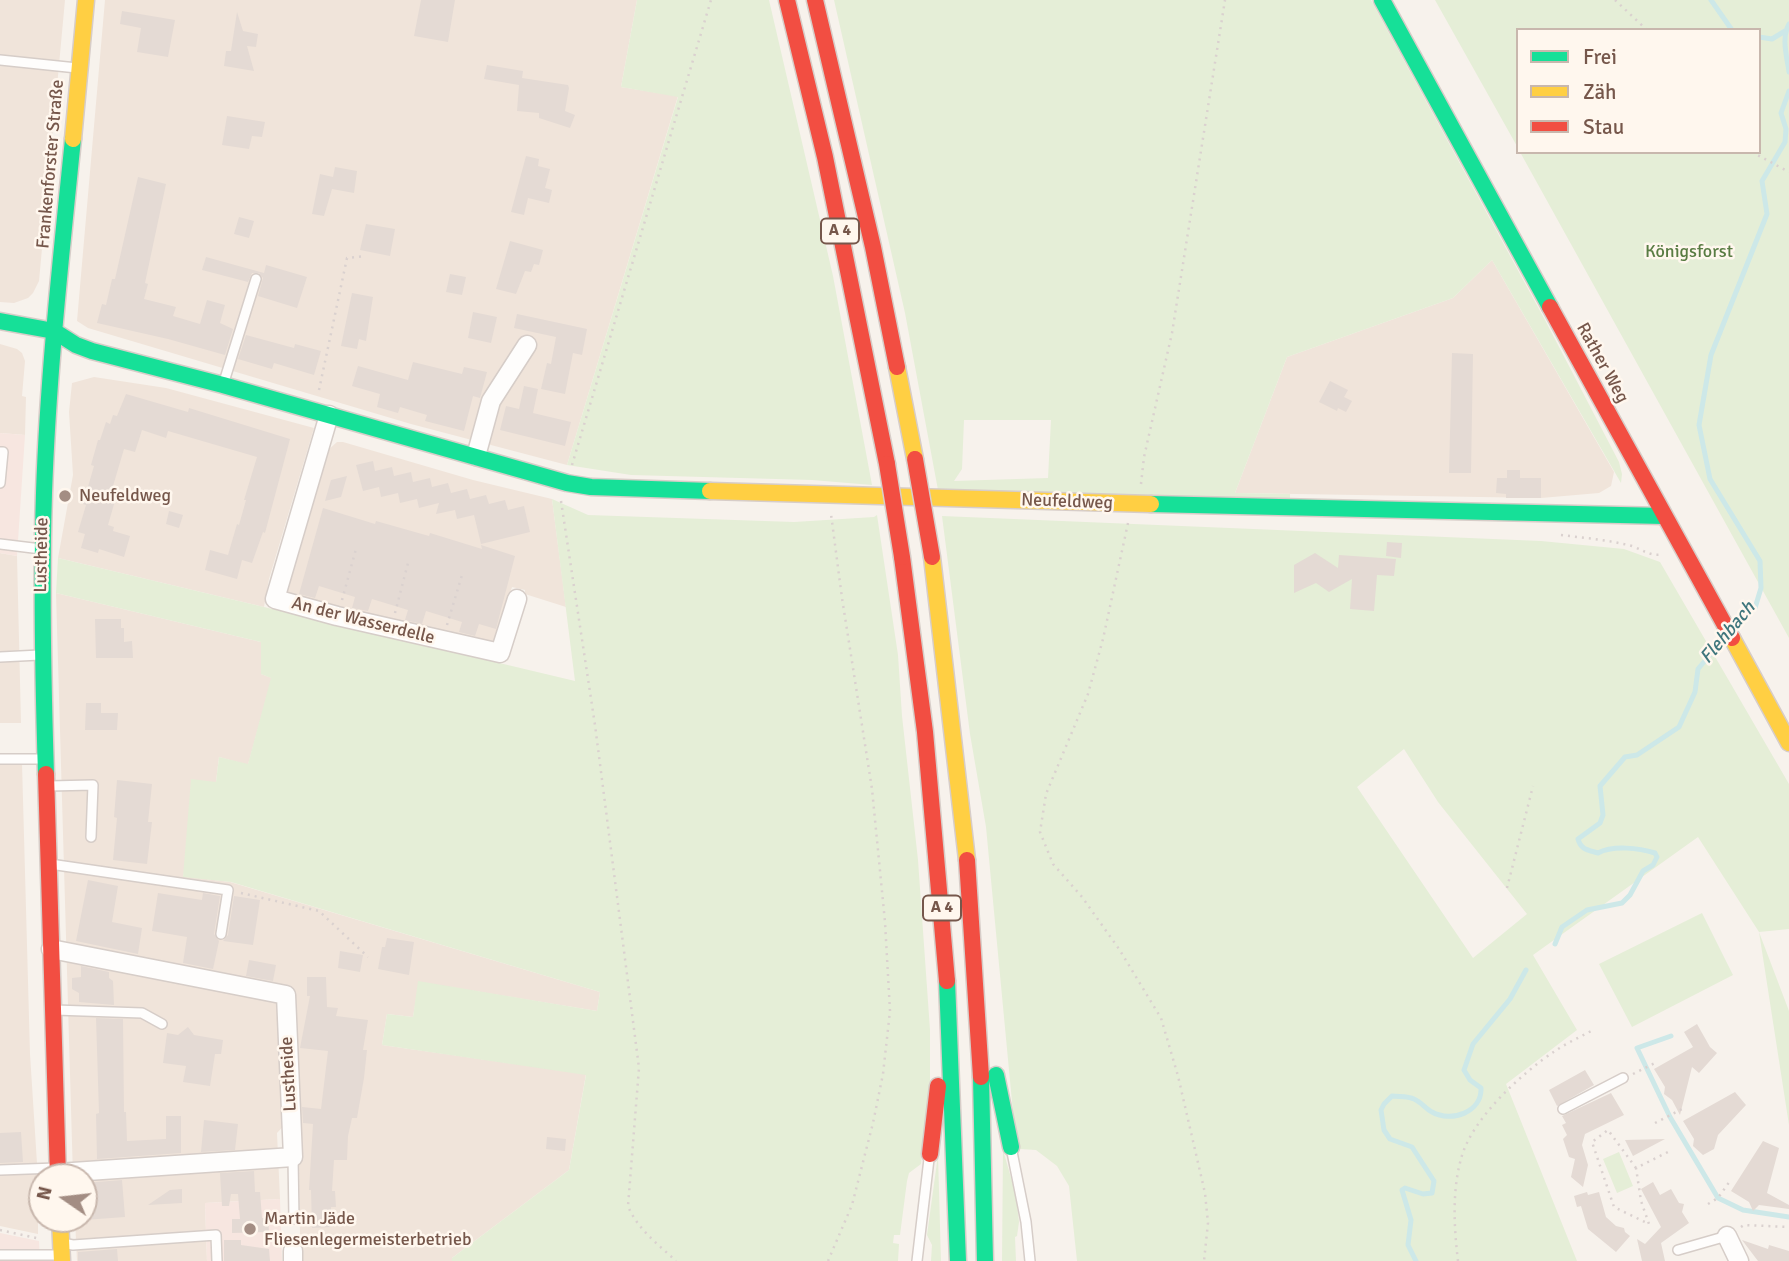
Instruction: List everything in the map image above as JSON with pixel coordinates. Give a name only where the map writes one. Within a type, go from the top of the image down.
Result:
[{"type":"main road","name":"Frankenforster Straße","points":[[54,331],[86,0]]},
{"type":"main road","name":"A 4","points":[[786,0],[825,158],[887,464],[916,651],[932,783],[948,984],[958,1261]]},
{"type":"main road","name":"A 4","points":[[815,0],[873,247],[932,558],[965,829],[978,1002],[985,1261]]},
{"type":"main road","name":"Rather Weg","points":[[1382,0],[1789,743]]},
{"type":"main road","name":"Neufeldweg","points":[[0,321],[54,331],[76,345],[92,351],[476,456],[564,490],[1663,516]]},
{"type":"main road","name":"Lustheide","points":[[54,331],[44,491],[41,655],[58,1163]]},
{"type":"main road","points":[[930,1154],[948,984]]},
{"type":"main road","points":[[978,1002],[1011,1147]]},
{"type":"main road","points":[[60,1233],[61,1253]]},
{"type":"street","points":[[476,456],[491,401],[527,345]]},
{"type":"street","name":"An der Wasserdelle","points":[[322,413],[275,599],[500,653],[517,599]]},
{"type":"street","name":"Lustheide","points":[[51,949],[286,995],[293,1157]]},
{"type":"street","points":[[98,1170],[293,1157]]},
{"type":"street","points":[[1727,1237],[1738,1261]]},
{"type":"lane","points":[[0,60],[79,68]]},
{"type":"lane","points":[[223,385],[256,279]]},
{"type":"lane","points":[[0,452],[3,452],[0,483]]},
{"type":"lane","points":[[0,544],[43,550]]},
{"type":"lane","points":[[0,657],[41,655]]},
{"type":"lane","points":[[0,759],[45,759]]},
{"type":"lane","points":[[46,786],[93,785],[91,837]]},
{"type":"lane","points":[[48,864],[228,890],[221,934]]},
{"type":"lane","points":[[52,1010],[142,1013],[162,1024]]},
{"type":"lane","points":[[1563,1109],[1623,1078]]},
{"type":"lane","points":[[1011,1147],[1026,1222],[1030,1261]]},
{"type":"lane","points":[[917,1261],[930,1154]]},
{"type":"lane","points":[[293,1157],[294,1220]]},
{"type":"lane","points":[[0,1170],[28,1171]]},
{"type":"lane","points":[[0,1255],[61,1253],[74,1245],[216,1235],[217,1261]]},
{"type":"lane","points":[[1678,1250],[1727,1237]]},
{"type":"path","points":[[676,1261],[642,1228],[628,1206],[639,1068],[595,725],[562,517],[564,490],[711,0]]},
{"type":"path","points":[[1204,1261],[1208,1223],[1205,1193],[1178,1076],[1161,1018],[1082,897],[1053,863],[1040,832],[1046,794],[1088,694],[1135,504],[1172,333],[1225,0]]},
{"type":"path","points":[[1615,0],[1645,28]]},
{"type":"path","points":[[1756,154],[1789,172]]},
{"type":"path","points":[[322,413],[347,258],[365,256]]},
{"type":"path","points":[[828,1261],[852,1205],[873,1123],[883,1074],[890,1011],[885,922],[872,789],[835,556],[830,496]]},
{"type":"path","points":[[337,616],[356,549]]},
{"type":"path","points":[[390,628],[408,563]]},
{"type":"path","points":[[442,641],[462,575]]},
{"type":"path","points":[[1507,888],[1533,786]]},
{"type":"path","points":[[228,890],[319,911],[368,957]]},
{"type":"path","points":[[1458,1261],[1455,1187],[1461,1157],[1475,1130],[1529,1070],[1556,1050],[1593,1030]]},
{"type":"path","points":[[1623,1078],[1655,1063]]},
{"type":"path","points":[[1655,1123],[1682,1109]]},
{"type":"path","points":[[1608,1130],[1636,1168],[1641,1200],[1649,1224],[1614,1207],[1592,1142],[1608,1130]]},
{"type":"path","points":[[1636,1168],[1672,1150]]},
{"type":"path","points":[[1707,1204],[1718,1198],[1730,1181]]},
{"type":"path","points":[[1727,1237],[1744,1225],[1789,1227]]},
{"type":"path","points":[[0,1230],[61,1253]]},
{"type":"shaded area","points":[[0,0],[65,0],[39,281],[28,298],[14,303],[0,302]]},
{"type":"shaded area","points":[[105,0],[637,0],[621,87],[678,96],[567,465],[411,424],[88,328],[77,321]]},
{"type":"shaded area","points":[[1492,260],[1614,472],[1611,486],[1599,493],[1541,498],[1235,493],[1287,357],[1453,298]]},
{"type":"shaded area","points":[[0,344],[17,349],[25,361],[22,396],[26,397],[25,435],[0,433]]},
{"type":"shaded area","points":[[94,377],[166,388],[314,428],[269,579],[264,607],[58,558],[73,475],[69,412],[72,383]]},
{"type":"shaded area","points":[[0,433],[25,435],[17,556],[0,553]]},
{"type":"shaded area","points":[[337,442],[552,499],[566,607],[512,587],[494,645],[335,608],[287,593],[327,451]]},
{"type":"shaded area","points":[[0,553],[17,556],[21,723],[0,723]]},
{"type":"shaded area","points":[[56,593],[261,642],[261,674],[272,678],[248,765],[219,757],[216,782],[183,876],[230,882],[600,992],[597,1011],[419,982],[413,1017],[387,1014],[382,1045],[586,1074],[569,1170],[452,1258],[452,1261],[303,1261],[300,1233],[297,1033],[291,1032],[288,1121],[277,1133],[280,1199],[205,1203],[207,1261],[77,1261],[76,1233],[98,1233],[98,1163],[73,1163]]},
{"type":"shaded area","points":[[0,763],[22,763],[30,1054],[37,1163],[28,1163],[28,1232],[0,1226]]},
{"type":"shaded area","points":[[280,1199],[282,1261],[207,1261],[205,1203]]},
{"type":"shaded area","points":[[0,1233],[39,1241],[40,1261],[0,1261]]},
{"type":"green space","points":[[637,0],[769,0],[833,276],[872,485],[812,480],[631,475],[567,465],[678,97],[621,87]]},
{"type":"green space","points":[[834,0],[1371,0],[1619,462],[1621,483],[1492,260],[1453,298],[1287,357],[1235,493],[1290,494],[1290,500],[938,490],[905,313]],"holes":[[[964,420],[1051,420],[1048,478],[954,481],[962,469]]]},
{"type":"green space","name":"Königsforst","points":[[1435,0],[1789,0],[1789,638],[1521,154],[1761,154],[1761,28],[1516,28],[1516,144]]},
{"type":"green space","points":[[552,499],[588,515],[794,522],[877,515],[898,655],[918,860],[930,1030],[930,1081],[921,1164],[909,1173],[900,1235],[894,1235],[893,1243],[899,1244],[898,1261],[452,1261],[452,1258],[569,1170],[586,1075],[382,1045],[387,1014],[413,1017],[418,981],[597,1011],[600,992],[231,882],[183,877],[191,779],[216,782],[219,757],[248,764],[271,678],[261,674],[261,642],[56,593],[58,558],[575,681]]},
{"type":"green space","points":[[942,516],[1541,541],[1624,549],[1660,562],[1789,784],[1789,929],[1759,932],[1698,837],[1533,955],[1577,1030],[1506,1084],[1577,1261],[1077,1261],[1069,1186],[1057,1166],[1036,1150],[1020,1149],[1016,1144],[986,827],[970,734]],"holes":[[[1404,749],[1438,802],[1527,914],[1473,958],[1357,787]]]},
{"type":"green space","points":[[1702,913],[1733,975],[1632,1027],[1599,964]]},
{"type":"green space","points":[[1759,932],[1789,1011],[1789,1125]]},
{"type":"green space","points":[[1003,1150],[1016,1195],[1019,1222],[1015,1237],[1016,1261],[1002,1261]]},
{"type":"green space","points":[[1619,1152],[1633,1186],[1617,1193],[1603,1159]]},
{"type":"green space","points":[[938,1155],[941,1261],[931,1261],[932,1245],[927,1235]]},
{"type":"building","points":[[421,0],[455,0],[448,42],[414,36]]},
{"type":"building","points":[[122,11],[175,20],[168,57],[137,52],[141,28],[120,24]]},
{"type":"building","points":[[237,12],[243,31],[258,34],[256,47],[247,46],[254,71],[224,66],[226,51],[231,51]]},
{"type":"building","points":[[487,65],[523,71],[522,78],[568,85],[565,111],[575,115],[570,128],[539,118],[539,113],[517,111],[519,85],[484,79]]},
{"type":"building","points":[[227,116],[265,122],[262,137],[252,136],[249,149],[222,145]]},
{"type":"building","points":[[526,156],[539,159],[538,166],[550,169],[545,188],[552,190],[549,203],[528,198],[524,215],[511,212]]},
{"type":"building","points":[[335,167],[357,171],[354,193],[332,189],[324,216],[312,214],[320,174],[333,177]]},
{"type":"building","points":[[138,177],[166,184],[144,299],[176,307],[173,316],[200,324],[207,300],[225,305],[220,323],[233,329],[225,355],[97,323],[102,304],[106,305],[112,279],[115,279]]},
{"type":"building","points":[[239,217],[254,221],[249,238],[234,234]]},
{"type":"building","points":[[366,224],[395,229],[390,256],[360,250]]},
{"type":"building","points":[[510,241],[543,250],[539,265],[534,264],[531,272],[525,271],[516,294],[496,289]]},
{"type":"building","points":[[206,257],[264,273],[266,265],[307,277],[297,308],[258,296],[263,278],[259,273],[252,273],[248,282],[202,270]]},
{"type":"building","points":[[450,274],[466,277],[462,295],[446,292]]},
{"type":"building","points":[[352,293],[373,297],[366,341],[359,339],[357,349],[341,346]]},
{"type":"building","points":[[473,312],[497,317],[491,343],[468,338]]},
{"type":"building","points":[[517,314],[587,329],[582,355],[573,353],[565,394],[541,389],[547,363],[551,364],[556,337],[514,328]]},
{"type":"building","points":[[246,335],[294,348],[295,344],[321,351],[314,375],[274,363],[272,369],[238,359]]},
{"type":"building","points":[[1452,353],[1473,354],[1471,473],[1449,473]]},
{"type":"building","points":[[413,362],[462,374],[464,367],[487,372],[480,398],[473,396],[464,431],[425,421],[427,415],[400,407],[398,413],[377,407],[380,394],[352,386],[358,366],[408,380]]},
{"type":"building","points":[[1330,381],[1348,390],[1344,397],[1352,401],[1346,412],[1338,408],[1337,411],[1319,402]]},
{"type":"building","points":[[524,386],[538,389],[533,413],[571,422],[565,446],[500,430],[506,406],[519,409]]},
{"type":"building","points":[[126,394],[188,412],[189,408],[290,439],[265,533],[263,532],[252,563],[242,560],[237,579],[205,570],[210,550],[228,555],[257,457],[168,431],[166,438],[142,430],[135,452],[124,449],[113,486],[119,487],[108,525],[114,527],[113,531],[130,536],[124,557],[99,549],[98,553],[81,548],[85,534],[78,532],[98,440],[106,422],[110,424],[113,415],[117,416]]},
{"type":"building","points":[[373,461],[375,471],[392,467],[394,476],[411,472],[413,482],[430,478],[432,487],[448,483],[451,493],[467,489],[470,499],[486,495],[489,504],[505,500],[508,510],[524,506],[530,532],[481,544],[474,515],[457,519],[455,510],[436,514],[439,503],[419,508],[417,499],[400,503],[398,493],[381,497],[379,487],[363,491],[356,465]]},
{"type":"building","points":[[1507,470],[1520,470],[1520,478],[1541,478],[1541,498],[1506,498],[1506,494],[1496,493],[1497,478],[1507,478]]},
{"type":"building","points":[[347,476],[341,497],[325,501],[331,480]]},
{"type":"building","points":[[323,508],[375,524],[376,521],[429,536],[430,533],[515,556],[496,629],[479,624],[475,636],[459,632],[462,622],[426,611],[422,624],[405,620],[408,610],[372,599],[368,611],[352,608],[355,597],[319,586],[315,598],[299,594]]},
{"type":"building","points":[[169,511],[183,515],[179,528],[166,524]]},
{"type":"building","points":[[1387,542],[1402,543],[1401,558],[1386,556]]},
{"type":"building","points":[[1315,553],[1338,568],[1339,555],[1396,559],[1394,576],[1377,575],[1374,611],[1350,609],[1352,579],[1329,592],[1316,583],[1294,593],[1294,565]]},
{"type":"building","points":[[95,619],[121,619],[124,642],[132,641],[133,658],[96,658]]},
{"type":"building","points":[[86,703],[101,703],[101,713],[118,713],[117,730],[85,730]]},
{"type":"building","points":[[117,780],[152,784],[148,822],[152,822],[147,864],[113,860]]},
{"type":"building","points":[[88,880],[118,886],[112,922],[142,928],[138,954],[76,941]]},
{"type":"building","points":[[158,893],[202,900],[203,893],[220,896],[214,934],[219,941],[213,969],[183,963],[187,937],[152,931]]},
{"type":"building","points":[[234,896],[260,900],[253,945],[223,941],[228,935]]},
{"type":"building","points":[[387,938],[414,942],[409,975],[378,969],[382,947],[385,947]]},
{"type":"building","points":[[340,951],[363,955],[360,972],[338,968]]},
{"type":"building","points":[[249,960],[276,965],[273,981],[246,976]]},
{"type":"building","points":[[81,966],[109,972],[109,978],[113,981],[114,1005],[79,1002],[79,993],[72,989],[72,978],[81,977]]},
{"type":"building","points":[[307,977],[326,977],[327,1007],[338,1008],[336,1016],[368,1020],[363,1050],[367,1050],[364,1078],[357,1118],[352,1118],[348,1136],[347,1160],[334,1160],[332,1191],[335,1191],[336,1207],[331,1207],[332,1227],[312,1228],[309,1190],[313,1124],[303,1123],[302,1107],[321,1109],[328,1051],[300,1048],[310,996],[307,996]]},
{"type":"building","points":[[96,1018],[123,1019],[127,1141],[166,1139],[166,1116],[181,1116],[181,1153],[97,1159],[96,1114],[99,1113]]},
{"type":"building","points":[[1697,1024],[1710,1047],[1717,1053],[1699,1073],[1692,1067],[1680,1115],[1672,1100],[1664,1094],[1665,1087],[1654,1069],[1693,1047],[1684,1032]]},
{"type":"building","points":[[188,1027],[194,1035],[223,1040],[221,1054],[215,1054],[210,1086],[183,1082],[186,1066],[163,1063],[167,1033],[178,1035]]},
{"type":"building","points":[[1585,1070],[1594,1085],[1557,1106],[1549,1090]]},
{"type":"building","points":[[1735,1092],[1746,1105],[1718,1135],[1714,1149],[1703,1155],[1693,1146],[1694,1139],[1683,1121]]},
{"type":"building","points":[[1611,1093],[1624,1115],[1585,1134],[1582,1145],[1588,1165],[1583,1187],[1571,1177],[1575,1159],[1569,1157],[1563,1139],[1567,1135],[1562,1125],[1566,1123],[1562,1116]]},
{"type":"building","points":[[204,1120],[238,1124],[235,1150],[201,1152]]},
{"type":"building","points":[[21,1132],[23,1162],[0,1163],[0,1133]]},
{"type":"building","points":[[547,1137],[566,1139],[565,1151],[546,1149]]},
{"type":"building","points":[[1665,1139],[1633,1156],[1625,1140]]},
{"type":"building","points":[[1763,1141],[1779,1148],[1767,1193],[1789,1205],[1789,1209],[1759,1205],[1753,1211],[1749,1202],[1731,1191]]},
{"type":"building","points":[[254,1171],[255,1192],[260,1192],[262,1218],[268,1218],[269,1232],[232,1233],[232,1219],[240,1219],[238,1194],[231,1194],[229,1206],[222,1206],[220,1173]]},
{"type":"building","points":[[122,1180],[125,1217],[98,1219],[98,1182]]},
{"type":"building","points":[[1653,1182],[1660,1195],[1671,1189],[1679,1203],[1684,1204],[1682,1212],[1689,1223],[1661,1243],[1665,1261],[1642,1261],[1637,1239],[1645,1244],[1661,1227],[1641,1189]]},
{"type":"building","points":[[182,1189],[182,1203],[148,1205],[170,1190]]},
{"type":"building","points":[[1587,1192],[1588,1195],[1599,1192],[1606,1217],[1616,1226],[1624,1228],[1630,1236],[1616,1252],[1588,1229],[1581,1206],[1577,1207],[1574,1196]]},
{"type":"building","points":[[224,1240],[241,1240],[241,1245],[269,1249],[270,1261],[224,1261]]},
{"type":"building","points":[[1742,1240],[1768,1249],[1769,1245],[1789,1251],[1789,1261],[1758,1261]]},
{"type":"building","points":[[117,1249],[118,1261],[78,1261],[78,1252]]},
{"type":"waterway","points":[[1711,0],[1731,28]]},
{"type":"waterway","name":"Flehbach","points":[[1789,24],[1785,41],[1789,72]]},
{"type":"waterway","points":[[1761,37],[1772,39],[1785,31]]},
{"type":"waterway","name":"Flehbach","points":[[1734,628],[1755,608],[1761,588],[1760,561],[1710,479],[1699,425],[1711,355],[1767,214],[1762,181],[1785,142],[1786,129],[1781,113],[1789,91]]},
{"type":"waterway","name":"Flehbach","points":[[1555,944],[1562,927],[1587,910],[1622,903],[1630,895],[1643,871],[1653,865],[1657,857],[1655,853],[1626,848],[1598,853],[1583,847],[1578,839],[1600,823],[1603,815],[1600,786],[1625,757],[1637,755],[1679,727],[1695,692],[1698,669],[1724,638]]},
{"type":"waterway","name":"Flehbach","points":[[1416,1261],[1408,1245],[1411,1220],[1402,1190],[1405,1188],[1423,1194],[1432,1193],[1434,1181],[1412,1147],[1390,1139],[1384,1130],[1381,1110],[1392,1096],[1412,1098],[1440,1115],[1457,1116],[1471,1109],[1477,1103],[1481,1088],[1470,1080],[1464,1070],[1473,1044],[1510,999],[1526,970]]},
{"type":"waterway","points":[[1671,1036],[1637,1048],[1670,1117],[1718,1198],[1743,1210],[1789,1217]]},
{"type":"traffic: fast","points":[[1382,0],[1550,307]]},
{"type":"traffic: fast","points":[[46,774],[44,493],[52,360],[73,139]]},
{"type":"traffic: fast","points":[[0,321],[54,331],[76,345],[92,351],[223,385],[567,483],[591,487],[710,491]]},
{"type":"traffic: fast","points":[[1151,504],[1663,516]]},
{"type":"traffic: fast","points":[[947,981],[958,1261]]},
{"type":"traffic: fast","points":[[996,1075],[1011,1147]]},
{"type":"traffic: fast","points":[[981,1077],[985,1261]]},
{"type":"traffic: slow","points":[[73,139],[86,0]]},
{"type":"traffic: slow","points":[[897,367],[915,459]]},
{"type":"traffic: slow","points":[[710,491],[1151,504]]},
{"type":"traffic: slow","points":[[932,557],[967,860]]},
{"type":"traffic: slow","points":[[1732,638],[1789,743]]},
{"type":"traffic: slow","points":[[61,1233],[62,1261]]},
{"type":"traffic: jam","points":[[787,0],[825,157],[887,464]]},
{"type":"traffic: jam","points":[[815,0],[873,247],[897,367]]},
{"type":"traffic: jam","points":[[1550,307],[1732,638]]},
{"type":"traffic: jam","points":[[915,459],[932,557]]},
{"type":"traffic: jam","points":[[887,464],[902,557]]},
{"type":"traffic: jam","points":[[902,557],[925,732],[947,981]]},
{"type":"traffic: jam","points":[[46,774],[58,1163]]},
{"type":"traffic: jam","points":[[967,860],[981,1077]]},
{"type":"traffic: jam","points":[[930,1154],[938,1086]]},
{"type":"place","name":"Neufeldweg","points":[[65,496]]},
{"type":"place","name":"Martin Jäde Fliesenlegermeisterbetrieb","points":[[250,1229]]}]
